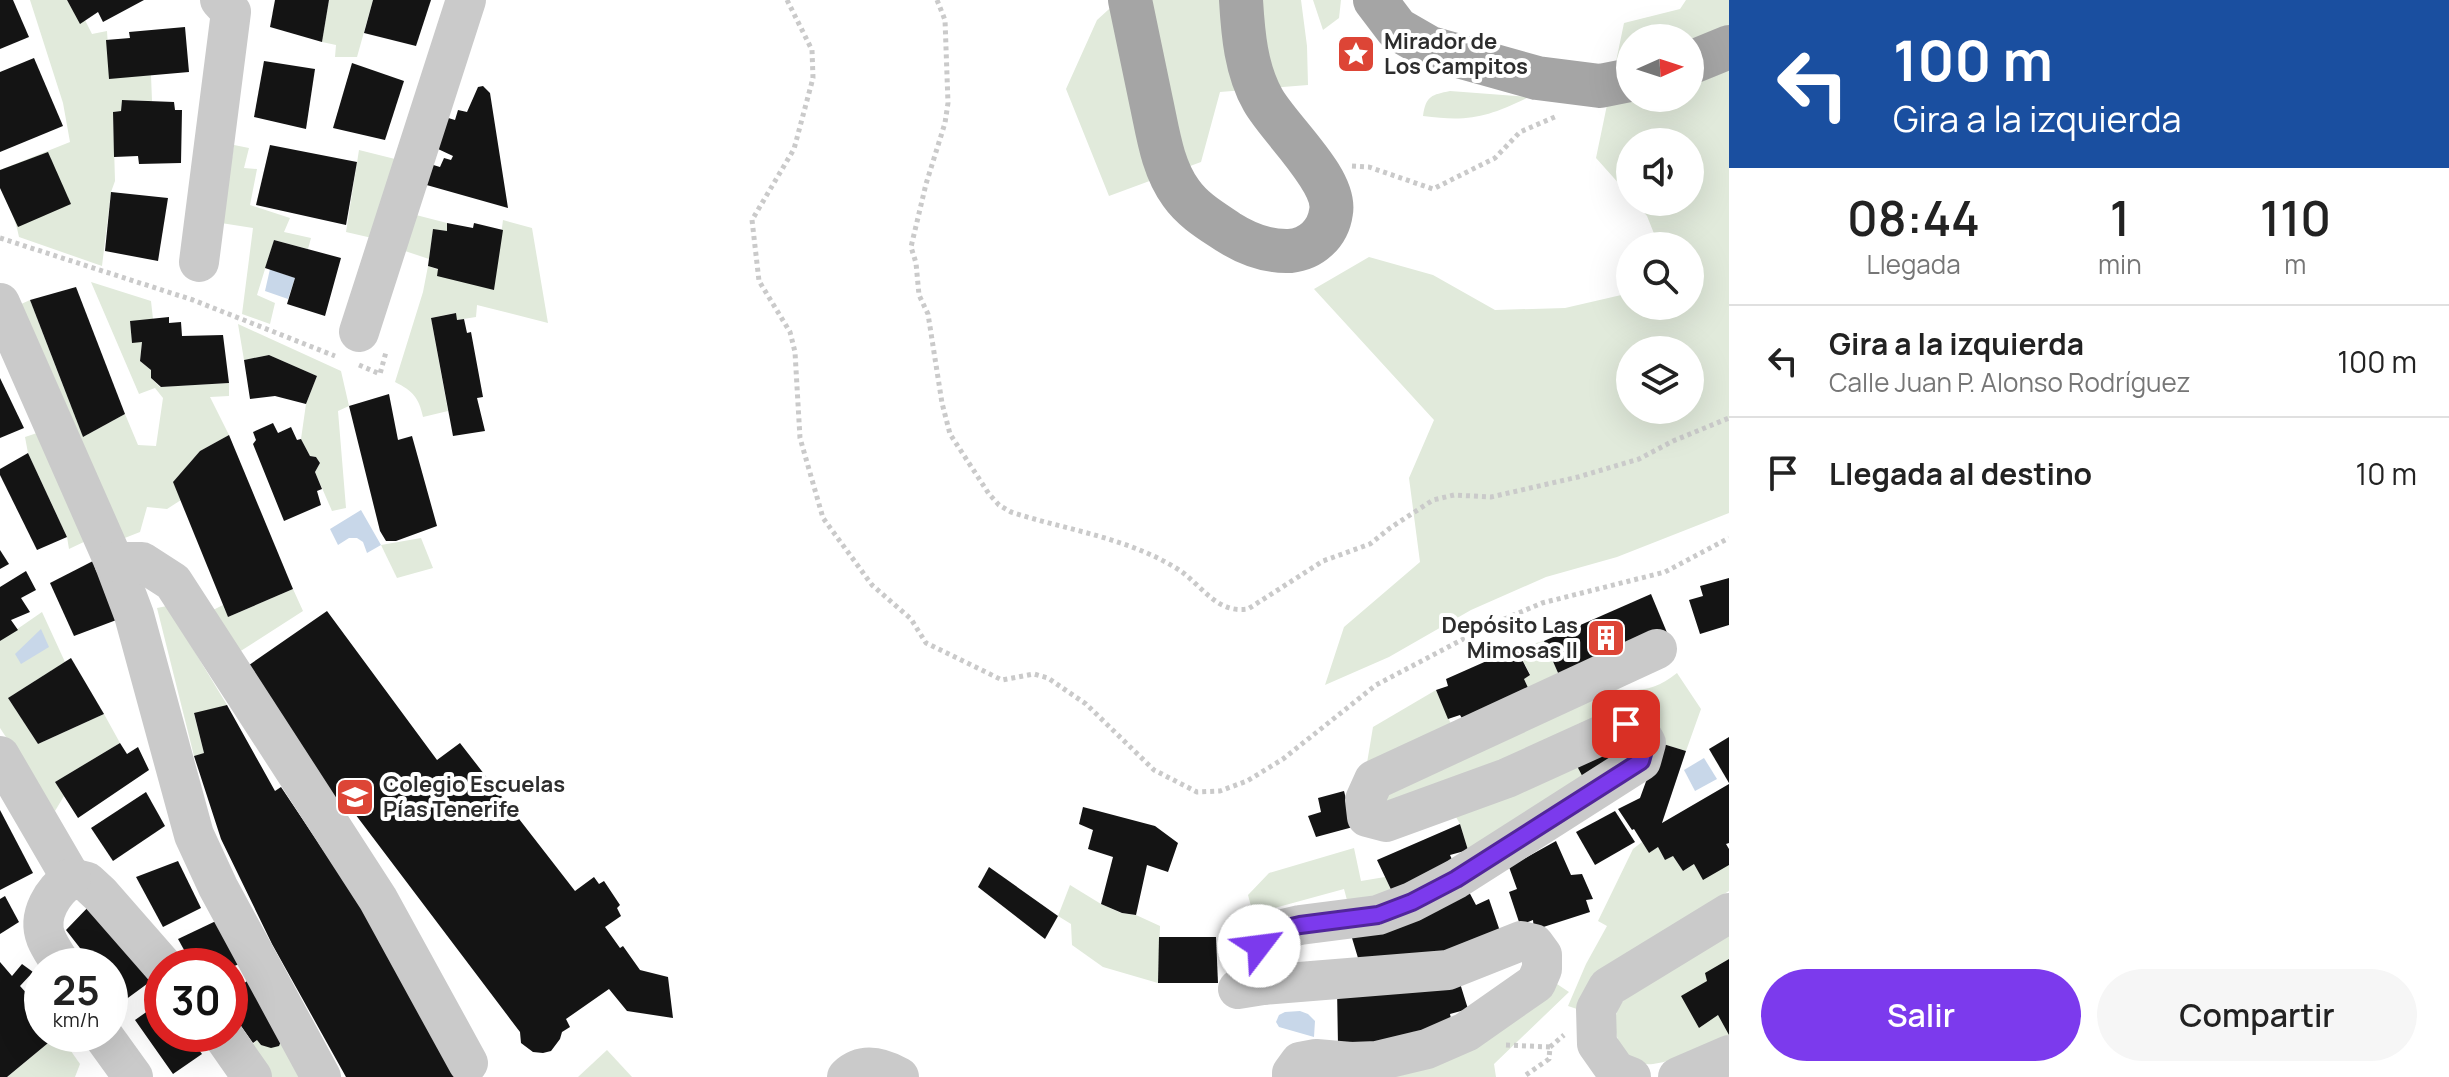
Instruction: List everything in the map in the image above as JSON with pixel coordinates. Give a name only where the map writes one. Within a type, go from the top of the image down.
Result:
[{"type":"main road","points":[[1130,0],[1165,166],[1182,196],[1194,209],[1258,247],[1273,252],[1300,250],[1312,245],[1320,236],[1331,213],[1329,189],[1262,99],[1247,52],[1241,0]]},
{"type":"main road","points":[[1375,0],[1397,29],[1442,53],[1537,78],[1600,86],[1616,83]]},
{"type":"main road","points":[[1704,57],[1729,47]]},
{"type":"street","points":[[349,350],[466,0]]},
{"type":"street","points":[[199,262],[228,4]]},
{"type":"street","points":[[0,303],[114,562],[134,615],[194,835],[218,887],[321,1077]]},
{"type":"street","points":[[114,562],[142,562],[173,582],[378,899],[468,1063]]},
{"type":"street","points":[[1292,1077],[1300,1062],[1316,1059],[1377,1061],[1427,1049],[1466,1032],[1536,983],[1542,969],[1542,955],[1534,944],[1521,941],[1448,970],[1251,987],[1258,966],[1259,946],[1270,932],[1378,915],[1412,902],[1456,879],[1641,761],[1646,743],[1639,731],[1626,724],[1507,778],[1386,822],[1367,817],[1365,800],[1374,780],[1657,649]]},
{"type":"street","points":[[0,756],[71,878],[87,882],[147,948]]},
{"type":"street","points":[[52,948],[45,936],[44,918],[58,887],[71,878]]},
{"type":"street","points":[[1631,1077],[1616,1071],[1597,1044],[1596,1009],[1608,987],[1729,913]]},
{"type":"street","points":[[106,1052],[114,1076]]},
{"type":"street","points":[[235,1052],[252,1077]]},
{"type":"street","points":[[1678,1077],[1729,1055]]},
{"type":"street","points":[[847,1077],[854,1070],[873,1066],[899,1077]]},
{"type":"path","points":[[787,0],[812,50],[813,78],[794,149],[752,220],[759,281],[790,332],[795,352],[800,438],[823,518],[872,585],[911,619],[926,643],[1002,680],[1034,674],[1048,678],[1086,704],[1154,770],[1197,792],[1220,791],[1247,781],[1283,759],[1376,685],[1488,626],[1542,603],[1665,572],[1729,538]]},
{"type":"path","points":[[937,0],[945,20],[948,103],[911,247],[919,295],[928,314],[950,434],[989,494],[1011,512],[1090,533],[1134,549],[1175,567],[1226,609],[1248,609],[1323,561],[1370,544],[1433,500],[1454,495],[1491,497],[1569,479],[1639,459],[1729,418]]},
{"type":"path","points":[[1320,175],[1341,165],[1369,167],[1433,189],[1495,158],[1520,132],[1558,116]]},
{"type":"path","points":[[0,238],[349,350],[380,374]]},
{"type":"path","points":[[1492,1015],[1497,1040],[1509,1046],[1550,1047],[1549,1059],[1523,1077]]},
{"type":"green space","points":[[30,0],[67,0],[80,23],[85,20],[92,34],[107,31],[110,78],[151,75],[152,101],[122,100],[121,111],[113,112],[115,181],[102,266],[19,237],[2,188],[0,170],[70,142],[63,103]]},
{"type":"green space","points":[[329,0],[373,0],[357,57],[335,57],[336,45],[322,42]]},
{"type":"green space","points":[[1119,0],[1301,0],[1308,85],[1220,92],[1201,162],[1109,196],[1066,89],[1097,20]]},
{"type":"green space","points":[[1313,0],[1341,0],[1339,18],[1323,30]]},
{"type":"green space","points":[[1686,0],[1729,0],[1729,513],[1617,557],[1546,577],[1471,610],[1389,657],[1325,685],[1344,627],[1420,562],[1409,478],[1434,420],[1314,289],[1369,257],[1433,275],[1495,310],[1565,308],[1616,296],[1616,320],[1704,320],[1704,232],[1653,232],[1647,216],[1704,216],[1704,128],[1616,128],[1616,180],[1596,158],[1616,62],[1616,112],[1704,112],[1704,24],[1624,23],[1680,9]]},
{"type":"green space","points":[[1450,91],[1529,97],[1478,116],[1423,116],[1431,97]]},
{"type":"green space","points":[[234,145],[249,148],[244,168],[257,169],[250,205],[290,218],[284,232],[311,238],[308,249],[274,240],[257,295],[275,303],[270,324],[242,314],[253,228],[221,223]]},
{"type":"green space","points":[[359,150],[395,159],[372,238],[346,232]]},
{"type":"green space","points":[[416,215],[447,223],[447,231],[433,230],[429,259],[405,251]]},
{"type":"green space","points":[[503,220],[532,228],[548,323],[477,305],[476,317],[457,320],[455,313],[431,318],[448,411],[423,417],[414,396],[395,382],[428,266],[494,290]]},
{"type":"green space","points":[[91,282],[151,301],[153,319],[130,322],[132,342],[142,342],[140,361],[151,370],[151,378],[160,387],[229,383],[229,396],[210,397],[229,435],[200,451],[174,481],[181,500],[167,509],[147,507],[140,532],[112,543],[19,305],[30,300],[83,437],[125,414],[138,445],[156,446],[163,398],[155,388],[139,394]]},
{"type":"green space","points":[[238,324],[341,371],[349,406],[338,411],[346,508],[332,511],[315,472],[320,463],[316,457],[310,456],[301,439],[306,404],[317,376],[269,355],[244,360]]},
{"type":"green space","points":[[43,431],[90,539],[69,549],[67,537],[28,453],[25,437]]},
{"type":"green space","points":[[421,538],[433,568],[397,578],[381,545]]},
{"type":"green space","points":[[293,589],[303,611],[236,654],[211,611],[223,605],[228,617]]},
{"type":"green space","points":[[167,606],[227,705],[194,714],[204,753],[194,756],[157,608]]},
{"type":"green space","points":[[42,612],[65,662],[8,698],[38,744],[104,714],[120,743],[55,782],[64,796],[55,811],[0,728],[0,641]]},
{"type":"green space","points":[[1544,641],[1562,682],[1530,692],[1524,679],[1530,674],[1516,648]]},
{"type":"green space","points":[[1677,673],[1701,709],[1686,751],[1660,743],[1646,727],[1385,817],[1378,790],[1606,688],[1644,689],[1660,684]]},
{"type":"green space","points":[[1436,690],[1454,731],[1366,769],[1373,727]]},
{"type":"green space","points":[[1577,766],[1588,787],[1468,850],[1452,810]]},
{"type":"green space","points":[[1642,842],[1649,853],[1658,847],[1673,856],[1683,871],[1694,864],[1729,865],[1729,891],[1604,967],[1577,1009],[1568,1006],[1607,926],[1598,921],[1633,849]]},
{"type":"green space","points":[[1354,848],[1361,881],[1385,877],[1396,900],[1350,911],[1344,889],[1253,914],[1248,895],[1269,873]]},
{"type":"green space","points":[[1070,885],[1101,904],[1160,926],[1158,983],[1103,967],[1072,945],[1071,924],[1058,916]]},
{"type":"green space","points":[[1729,933],[1729,1035],[1682,1056],[1653,1064],[1643,1064],[1626,1054],[1615,1026],[1622,1003],[1632,993]]},
{"type":"green space","points":[[1551,980],[1569,992],[1494,1064],[1496,1077],[1305,1077],[1328,1064]]},
{"type":"green space","points":[[284,1034],[302,1077],[266,1077],[251,1046],[257,1040],[261,1045]]},
{"type":"green space","points":[[607,1050],[632,1077],[578,1077]]},
{"type":"green space","points":[[37,1052],[72,1052],[80,1064],[75,1077],[7,1077]]},
{"type":"water","points":[[270,269],[295,278],[288,299],[265,291]]},
{"type":"water","points":[[361,510],[381,545],[367,553],[363,542],[357,538],[349,538],[338,545],[330,529]]},
{"type":"water","points":[[41,629],[49,647],[21,664],[15,654]]},
{"type":"water","points":[[1704,758],[1717,779],[1695,791],[1684,770]]},
{"type":"water","points":[[1300,1011],[1315,1021],[1314,1037],[1279,1027],[1276,1022],[1279,1015],[1285,1012]]},
{"type":"building","points":[[0,0],[13,0],[29,37],[0,49]]},
{"type":"building","points":[[67,0],[144,0],[103,22],[98,12],[80,24]]},
{"type":"building","points":[[275,0],[329,0],[322,42],[270,27]]},
{"type":"building","points":[[373,0],[431,0],[416,46],[364,33]]},
{"type":"building","points":[[185,27],[189,72],[109,79],[106,40],[130,38],[129,32]]},
{"type":"building","points":[[34,58],[63,126],[0,152],[0,72]]},
{"type":"building","points":[[264,61],[315,69],[306,129],[254,117]]},
{"type":"building","points":[[352,63],[404,81],[385,140],[333,128]]},
{"type":"building","points":[[483,86],[490,93],[508,208],[423,184],[430,164],[440,167],[444,158],[451,160],[453,156],[438,149],[445,117],[455,120],[458,110],[467,112],[478,87]]},
{"type":"building","points":[[122,100],[174,102],[175,110],[182,110],[181,163],[139,164],[138,156],[114,157],[113,112],[121,111]]},
{"type":"building","points":[[270,145],[357,162],[346,225],[256,205]]},
{"type":"building","points":[[48,152],[71,204],[18,227],[0,188],[0,170]]},
{"type":"building","points":[[111,192],[168,198],[158,261],[105,251]]},
{"type":"building","points":[[447,223],[473,228],[474,223],[503,230],[494,290],[437,276],[438,269],[428,266],[433,229],[447,231]]},
{"type":"building","points":[[274,240],[341,258],[325,316],[287,304],[295,278],[265,268]]},
{"type":"building","points":[[76,287],[125,414],[83,437],[30,300]]},
{"type":"building","points":[[456,313],[457,320],[464,319],[467,333],[471,332],[483,397],[477,398],[485,431],[453,436],[431,318]]},
{"type":"building","points":[[169,317],[169,323],[181,322],[182,336],[223,335],[229,383],[161,387],[151,378],[151,370],[140,361],[142,342],[132,343],[130,321]]},
{"type":"building","points":[[269,355],[317,376],[306,404],[275,396],[250,399],[244,360]]},
{"type":"building","points":[[0,378],[24,428],[0,438]]},
{"type":"building","points":[[389,394],[398,440],[412,436],[437,526],[396,541],[386,541],[380,531],[349,406]]},
{"type":"building","points":[[273,423],[278,433],[291,427],[297,440],[301,439],[310,456],[316,457],[320,463],[315,472],[322,489],[317,491],[321,505],[284,521],[253,444],[256,440],[253,432]]},
{"type":"building","points":[[229,435],[293,589],[228,617],[173,482],[200,451]]},
{"type":"building","points":[[28,453],[67,537],[37,550],[0,475],[0,469]]},
{"type":"building","points":[[0,550],[9,564],[0,569]]},
{"type":"building","points":[[93,561],[119,619],[74,636],[50,583]]},
{"type":"building","points":[[26,571],[36,590],[21,598],[30,612],[11,620],[18,630],[0,641],[0,587]]},
{"type":"building","points":[[1729,578],[1729,625],[1700,634],[1689,600],[1703,596],[1700,586]]},
{"type":"building","name":"Depósito Las Mimosas II","points":[[1651,594],[1668,635],[1562,682],[1544,641]]},
{"type":"building","points":[[327,611],[437,760],[460,743],[575,891],[594,877],[599,884],[604,881],[620,905],[617,908],[621,916],[605,927],[640,970],[668,977],[673,1018],[627,1011],[609,989],[566,1019],[570,1027],[562,1032],[551,1051],[533,1052],[521,1043],[520,1032],[343,798],[335,803],[239,672]]},
{"type":"building","points":[[1516,648],[1530,675],[1524,679],[1530,692],[1463,720],[1460,715],[1448,719],[1436,690],[1448,686],[1446,679]]},
{"type":"building","points":[[71,658],[104,714],[38,744],[8,698]]},
{"type":"building","points":[[227,705],[275,791],[281,787],[360,905],[455,1077],[346,1077],[272,944],[221,839],[194,756],[204,753],[194,713]]},
{"type":"building","points":[[1729,737],[1729,783],[1709,749]]},
{"type":"building","points":[[120,743],[127,754],[138,747],[149,770],[78,818],[55,782]]},
{"type":"building","points":[[1660,743],[1686,751],[1662,823],[1729,784],[1729,843],[1726,844],[1729,865],[1703,880],[1694,864],[1683,871],[1673,856],[1665,860],[1658,847],[1649,853],[1618,809],[1640,798]]},
{"type":"building","points":[[1619,746],[1626,763],[1588,787],[1577,766]]},
{"type":"building","points":[[1344,791],[1353,827],[1316,837],[1308,816],[1321,812],[1318,798]]},
{"type":"building","points":[[146,792],[165,826],[113,861],[91,828]]},
{"type":"building","points":[[1083,807],[1155,826],[1178,843],[1168,872],[1147,865],[1136,915],[1101,904],[1113,857],[1088,849],[1093,830],[1079,824]]},
{"type":"building","points":[[0,810],[33,873],[0,890]]},
{"type":"building","points":[[1615,811],[1635,842],[1595,865],[1576,832]]},
{"type":"building","points":[[1460,824],[1468,850],[1450,855],[1457,871],[1396,900],[1377,860]]},
{"type":"building","points":[[1556,841],[1571,875],[1582,874],[1593,899],[1586,900],[1590,912],[1534,930],[1533,920],[1520,925],[1509,892],[1517,889],[1509,867]]},
{"type":"building","points":[[178,861],[201,908],[163,927],[136,877]]},
{"type":"building","points":[[989,867],[1058,916],[1045,939],[978,887]]},
{"type":"building","points":[[1468,890],[1476,905],[1489,899],[1502,937],[1456,957],[1358,958],[1352,938]]},
{"type":"building","points":[[5,896],[19,922],[0,934],[0,899]]},
{"type":"building","points":[[93,902],[127,948],[80,948],[66,930]]},
{"type":"building","points":[[218,920],[231,948],[183,948],[178,939]]},
{"type":"building","points":[[1159,937],[1216,937],[1218,983],[1158,983]]},
{"type":"building","points":[[128,950],[144,971],[144,986],[128,998]]},
{"type":"building","points":[[1729,959],[1729,1035],[1718,1015],[1699,1028],[1681,996],[1707,981],[1705,973]]},
{"type":"building","points":[[0,962],[12,976],[22,964],[24,982],[20,986],[24,990],[24,1052],[37,1052],[7,1077],[0,1077]]},
{"type":"building","points":[[251,978],[284,1034],[279,1046],[271,1048],[257,1040],[253,1043],[248,1036],[248,980]]},
{"type":"building","points":[[1459,980],[1468,1009],[1450,1014],[1455,1037],[1338,1045],[1337,988]]},
{"type":"building","points":[[144,1014],[144,1033],[135,1020]]},
{"type":"building","points":[[158,1052],[202,1054],[173,1074]]},
{"type":"place","name":"Mirador de Los Campitos","points":[[1356,54]]},
{"type":"place","name":"Depósito Las Mimosas II","points":[[1606,638]]},
{"type":"place","name":"Colegio Escuelas Pías Tenerife","points":[[355,797]]},
{"type":"route","points":[[1259,946],[1270,932],[1378,915],[1412,902],[1456,879],[1641,761],[1646,743],[1639,731],[1626,724]]}]
